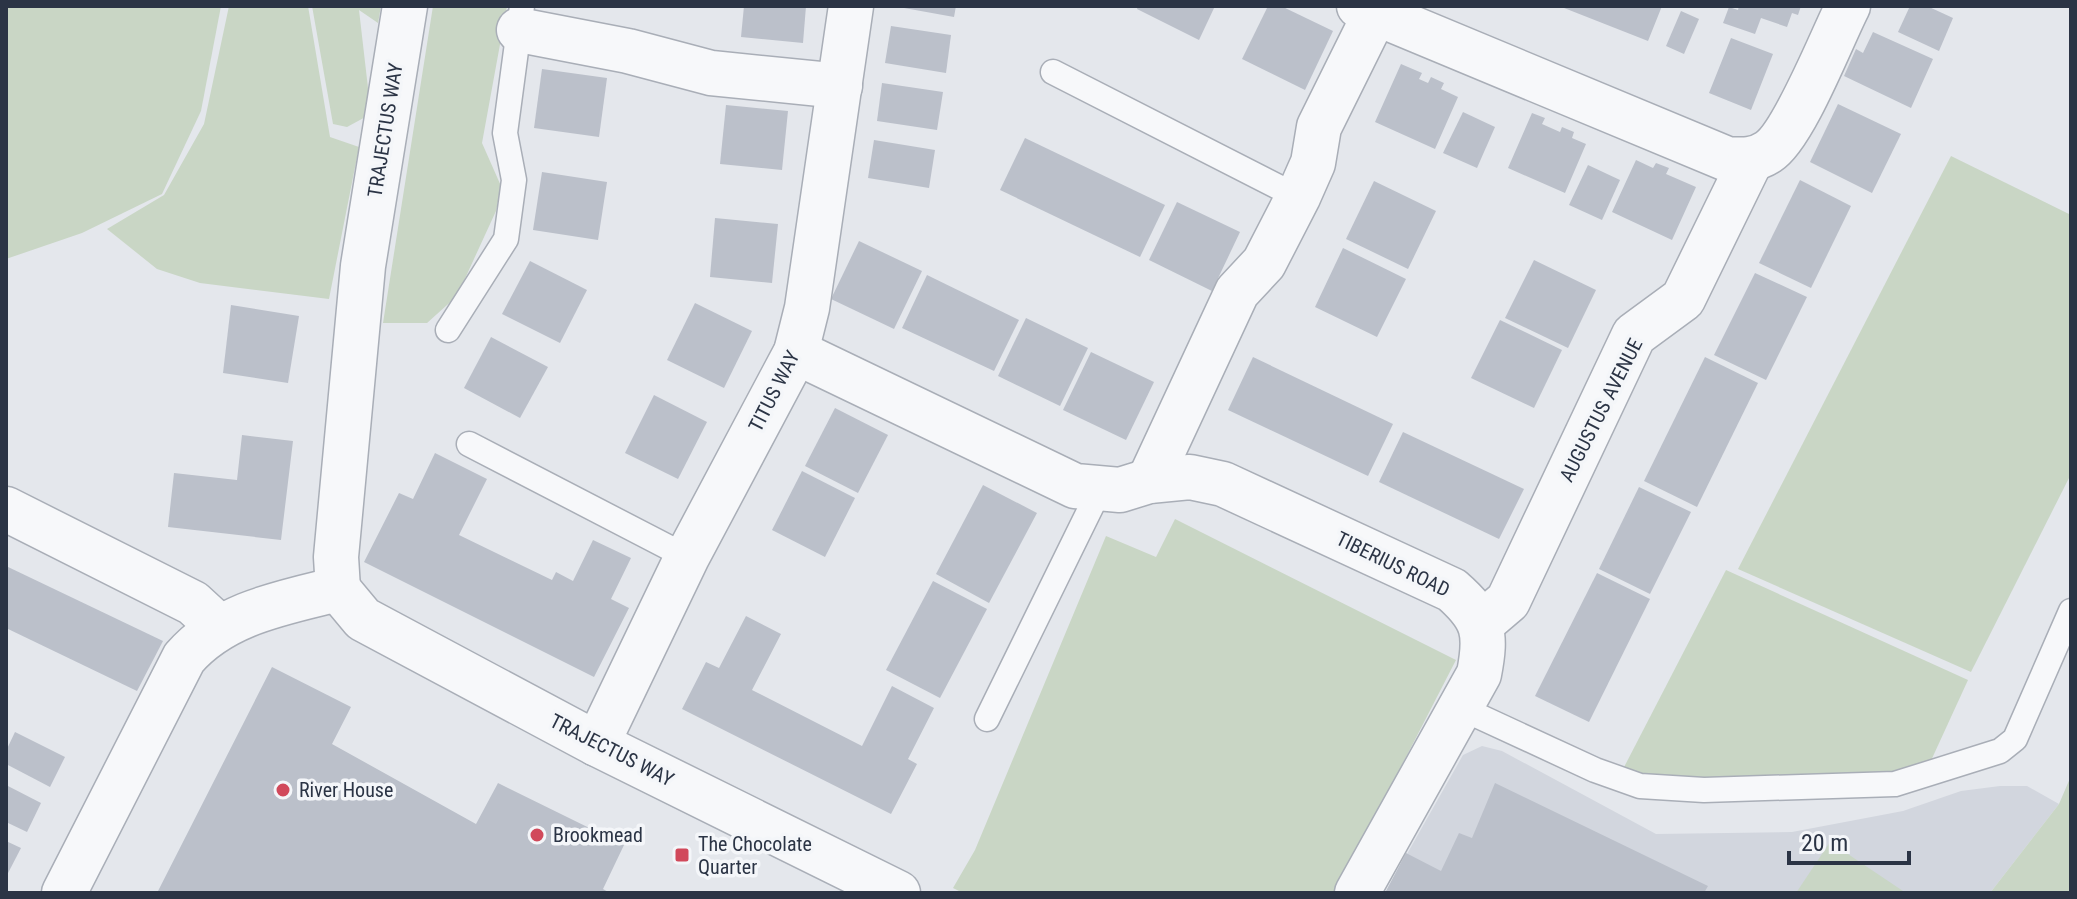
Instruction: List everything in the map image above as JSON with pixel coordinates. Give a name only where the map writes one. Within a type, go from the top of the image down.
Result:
[{"type":"street","name":"TRAJECTUS WAY","points":[[405,6],[363,266],[336,557],[338,589],[363,619],[597,744],[898,893]]},
{"type":"street","name":"TITUS WAY","points":[[597,744],[687,557],[796,352],[807,308],[851,6]]},
{"type":"street","name":"AUGUSTUS AVENUE","points":[[1481,624],[1508,601],[1634,335],[1683,299],[1751,160],[1771,151],[1786,133],[1848,6]]},
{"type":"street","points":[[1149,481],[1237,292],[1264,263],[1298,197],[1313,163],[1319,127],[1367,10],[1727,159],[1751,160]]},
{"type":"street","points":[[521,18],[711,73],[840,86]]},
{"type":"street","name":"TIBERIUS ROAD","points":[[796,352],[1075,486],[1120,490],[1149,481],[1190,477],[1223,484],[1452,590],[1474,610],[1481,624]]},
{"type":"street","points":[[6,509],[193,603],[218,626]]},
{"type":"street","points":[[64,893],[184,658],[201,639],[218,626],[280,604],[338,589]]},
{"type":"street","points":[[1357,893],[1479,674],[1483,650],[1481,624]]},
{"type":"lane","points":[[448,330],[506,239],[514,180],[505,133],[521,18]]},
{"type":"lane","points":[[1053,72],[1298,197]]},
{"type":"lane","points":[[469,444],[687,557]]},
{"type":"lane","points":[[987,719],[1100,489]]},
{"type":"lane","points":[[1461,708],[1595,770],[1640,786],[1704,790],[1895,784],[2000,751],[2015,739],[2071,611]]},
{"type":"shaded area","points":[[1482,746],[1502,751],[1656,834],[1792,832],[1903,811],[1961,791],[2000,786],[2027,786],[2059,804],[1990,893],[1385,893],[1463,755]]},
{"type":"green space","points":[[6,6],[221,6],[201,111],[162,194],[82,233],[6,259]]},
{"type":"green space","points":[[229,6],[308,6],[330,137],[359,147],[329,299],[200,283],[157,269],[107,229],[164,195],[204,124]]},
{"type":"green space","points":[[312,6],[381,6],[378,23],[359,10],[371,114],[347,127],[333,124]]},
{"type":"green space","points":[[433,6],[507,6],[482,143],[501,186],[496,211],[457,296],[427,323],[383,323]]},
{"type":"green space","points":[[1951,156],[2071,215],[2071,474],[1971,672],[1738,569]]},
{"type":"green space","points":[[1175,519],[1456,660],[1336,893],[963,893],[953,888],[975,850],[1106,536],[1156,557]]},
{"type":"green space","points":[[1726,570],[1968,680],[1918,789],[1799,792],[1621,773]]},
{"type":"green space","points":[[2071,776],[2071,893],[1990,893],[2059,804]]},
{"type":"green space","points":[[1830,842],[1906,893],[1796,893]]},
{"type":"building","points":[[744,6],[806,6],[803,43],[741,37]]},
{"type":"building","points":[[893,6],[956,6],[954,17]]},
{"type":"building","points":[[1138,6],[1215,6],[1199,40],[1137,9]]},
{"type":"building","points":[[1268,6],[1281,6],[1333,31],[1305,90],[1242,59]]},
{"type":"building","points":[[1559,6],[1662,6],[1648,41]]},
{"type":"building","points":[[1739,6],[1801,6],[1798,15],[1792,13],[1787,27],[1761,18],[1755,34],[1723,23],[1729,7],[1738,10]]},
{"type":"building","points":[[1910,6],[1927,6],[1953,18],[1939,51],[1898,32]]},
{"type":"building","points":[[1681,11],[1699,19],[1684,54],[1666,46]]},
{"type":"building","points":[[891,26],[951,35],[946,73],[885,63]]},
{"type":"building","points":[[1873,32],[1933,59],[1911,108],[1844,76],[1856,49],[1863,53]]},
{"type":"building","points":[[1731,38],[1773,54],[1751,110],[1709,93]]},
{"type":"building","points":[[1401,64],[1422,73],[1419,79],[1428,83],[1431,77],[1444,83],[1441,89],[1458,97],[1435,149],[1375,122]]},
{"type":"building","points":[[542,69],[607,78],[599,137],[534,128]]},
{"type":"building","points":[[882,83],[943,92],[937,130],[877,121]]},
{"type":"building","points":[[1838,104],[1901,134],[1872,193],[1810,162]]},
{"type":"building","points":[[726,105],[788,111],[782,170],[720,164]]},
{"type":"building","points":[[1463,112],[1495,127],[1477,168],[1443,153]]},
{"type":"building","points":[[1532,113],[1545,118],[1542,124],[1560,132],[1562,127],[1574,132],[1572,138],[1586,144],[1565,193],[1508,168]]},
{"type":"building","points":[[1025,138],[1165,205],[1140,257],[1000,190]]},
{"type":"building","points":[[874,140],[935,150],[929,188],[868,178]]},
{"type":"building","points":[[1636,160],[1653,168],[1656,163],[1669,168],[1666,174],[1696,187],[1672,240],[1612,212]]},
{"type":"building","points":[[1588,165],[1620,180],[1602,220],[1569,205]]},
{"type":"building","points":[[542,172],[607,182],[598,240],[533,230]]},
{"type":"building","points":[[1800,180],[1851,206],[1811,288],[1759,263]]},
{"type":"building","points":[[1374,181],[1436,211],[1408,269],[1346,239]]},
{"type":"building","points":[[1177,202],[1240,232],[1212,291],[1149,260]]},
{"type":"building","points":[[715,218],[778,224],[772,283],[710,277]]},
{"type":"building","points":[[859,241],[922,271],[894,329],[831,299]]},
{"type":"building","points":[[1343,248],[1406,279],[1377,337],[1315,307]]},
{"type":"building","points":[[1534,260],[1596,290],[1568,348],[1505,318]]},
{"type":"building","points":[[530,261],[587,290],[560,343],[502,314]]},
{"type":"building","points":[[1755,273],[1807,297],[1766,380],[1714,355]]},
{"type":"building","points":[[927,275],[1019,320],[994,371],[902,328]]},
{"type":"building","points":[[695,303],[752,331],[724,388],[667,360]]},
{"type":"building","points":[[231,305],[299,316],[288,383],[223,373]]},
{"type":"building","points":[[1026,318],[1088,348],[1060,406],[998,376]]},
{"type":"building","points":[[1500,320],[1562,350],[1534,408],[1471,378]]},
{"type":"building","points":[[491,337],[548,367],[520,418],[464,388]]},
{"type":"building","points":[[1091,352],[1154,382],[1126,440],[1063,410]]},
{"type":"building","points":[[1253,357],[1393,424],[1368,476],[1228,410]]},
{"type":"building","points":[[1705,357],[1758,383],[1697,507],[1644,481]]},
{"type":"building","points":[[654,395],[707,422],[678,479],[625,453]]},
{"type":"building","points":[[835,408],[888,435],[858,493],[805,466]]},
{"type":"building","points":[[1403,432],[1524,489],[1499,539],[1379,482]]},
{"type":"building","points":[[242,435],[293,441],[281,540],[168,527],[174,473],[237,480]]},
{"type":"building","points":[[435,453],[487,479],[459,535],[552,580],[556,572],[573,581],[593,540],[631,558],[611,599],[629,608],[594,677],[364,562],[399,493],[413,499]]},
{"type":"building","points":[[802,471],[855,498],[825,557],[772,530]]},
{"type":"building","points":[[983,485],[1037,513],[989,603],[936,574]]},
{"type":"building","points":[[1639,487],[1691,512],[1650,594],[1599,569]]},
{"type":"building","points":[[6,566],[163,641],[137,691],[6,628]]},
{"type":"building","points":[[1597,573],[1650,599],[1589,722],[1535,696]]},
{"type":"building","points":[[933,581],[987,609],[940,698],[886,670]]},
{"type":"building","points":[[746,616],[781,634],[752,690],[862,746],[892,686],[934,708],[908,759],[917,764],[891,814],[682,709],[706,662],[719,668]]},
{"type":"building","points":[[272,667],[351,707],[332,744],[476,824],[498,783],[624,845],[603,889],[610,893],[157,893]]},
{"type":"building","points":[[15,732],[65,757],[50,787],[6,764],[6,751]]},
{"type":"building","points":[[1495,783],[1708,886],[1704,893],[1385,893],[1406,853],[1441,871],[1459,833],[1472,838]]},
{"type":"building","points":[[6,785],[41,803],[27,832],[6,822]]},
{"type":"building","points":[[6,841],[21,848],[6,877]]},
{"type":"place","name":"River House","points":[[283,790]]},
{"type":"place","name":"Brookmead","points":[[537,835]]},
{"type":"place","name":"The Chocolate Quarter","points":[[682,855]]}]
